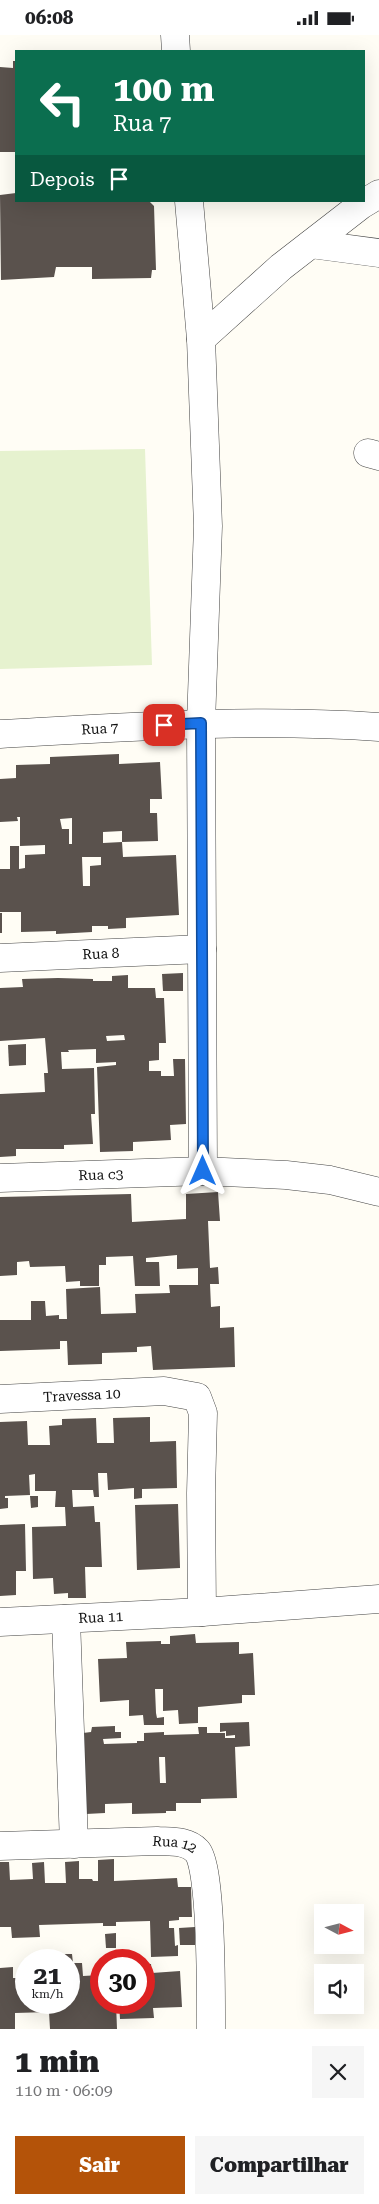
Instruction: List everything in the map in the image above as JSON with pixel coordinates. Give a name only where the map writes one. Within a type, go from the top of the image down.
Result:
[{"type":"street","points":[[175,35],[176,50]]},
{"type":"street","points":[[201,339],[280,267],[361,205],[379,194]]},
{"type":"street","points":[[189,202],[201,339],[208,526],[201,723],[203,1171]]},
{"type":"street","points":[[312,244],[379,253]]},
{"type":"street","name":"Rua 7","points":[[0,734],[201,723],[321,723],[379,727]]},
{"type":"street","name":"Rua 8","points":[[0,958],[202,949]]},
{"type":"street","name":"Rua c3","points":[[0,1178],[203,1171],[286,1175],[330,1180],[379,1192]]},
{"type":"street","name":"Travessa 10","points":[[0,1399],[164,1391],[197,1397],[203,1413],[201,1493],[202,1612]]},
{"type":"street","name":"Rua 11","points":[[0,1622],[202,1612],[379,1599]]},
{"type":"street","points":[[66,1619],[74,1844]]},
{"type":"street","name":"Rua 12","points":[[0,1846],[157,1841],[190,1845],[198,1851],[204,1867],[212,1965],[210,2029]]},
{"type":"green space","points":[[145,449],[152,665],[0,669],[0,451]]},
{"type":"building","points":[[13,61],[15,61],[15,152],[0,152],[0,67],[13,68]]},
{"type":"building","points":[[15,193],[15,202],[150,202],[154,206],[156,270],[152,270],[151,278],[92,279],[92,267],[56,267],[54,277],[1,280],[0,195]]},
{"type":"building","points":[[119,754],[119,764],[160,762],[162,799],[150,799],[150,813],[157,813],[158,841],[122,842],[123,857],[176,855],[179,915],[126,918],[126,928],[108,929],[108,926],[92,926],[92,932],[56,934],[56,931],[21,932],[21,912],[0,912],[0,869],[10,869],[10,846],[19,846],[19,869],[25,868],[25,855],[45,854],[45,845],[20,846],[20,817],[17,817],[18,821],[0,822],[0,779],[16,778],[16,765],[50,764],[50,757]],"holes":[[[72,818],[72,844],[69,844],[69,829],[62,829],[60,819]],[[122,831],[122,842],[103,843],[103,832]],[[82,857],[101,857],[101,865],[90,866],[90,886],[83,886]]]},
{"type":"building","points":[[0,913],[2,913],[2,933],[0,933]]},
{"type":"building","points":[[183,973],[183,991],[163,991],[162,974]]},
{"type":"building","points":[[128,975],[128,988],[155,988],[156,998],[164,998],[166,1043],[159,1043],[159,1060],[149,1061],[149,1071],[161,1071],[161,1076],[174,1076],[173,1059],[185,1059],[186,1124],[170,1125],[171,1140],[133,1142],[133,1151],[100,1152],[97,1067],[116,1065],[116,1062],[96,1063],[96,1049],[68,1050],[69,1052],[61,1052],[62,1069],[94,1068],[95,1114],[91,1114],[93,1144],[64,1145],[64,1149],[16,1149],[16,1156],[0,1157],[0,1094],[45,1092],[44,1073],[48,1073],[45,1038],[0,1041],[0,988],[23,987],[22,979],[58,978],[112,981],[112,976]],"holes":[[[124,1035],[125,1040],[107,1041],[106,1036]]]},
{"type":"building","points":[[26,1044],[26,1065],[9,1066],[8,1045]]},
{"type":"building","points":[[218,1192],[220,1221],[208,1221],[210,1268],[218,1267],[219,1284],[210,1284],[211,1307],[220,1306],[220,1328],[234,1327],[235,1367],[153,1370],[151,1346],[137,1347],[137,1352],[102,1353],[102,1364],[68,1365],[67,1341],[60,1341],[60,1349],[0,1351],[0,1320],[31,1320],[31,1301],[45,1301],[46,1316],[59,1315],[59,1319],[67,1319],[66,1289],[100,1287],[101,1314],[136,1313],[135,1294],[170,1293],[169,1285],[198,1285],[198,1268],[177,1269],[177,1255],[146,1258],[146,1262],[159,1262],[160,1286],[135,1286],[133,1256],[106,1257],[106,1265],[99,1265],[99,1286],[80,1286],[80,1281],[66,1282],[65,1266],[30,1267],[29,1261],[17,1262],[17,1275],[0,1276],[0,1197],[131,1194],[132,1222],[186,1219],[186,1194]]},
{"type":"building","points":[[150,1417],[150,1442],[176,1441],[177,1488],[142,1489],[142,1498],[134,1499],[134,1488],[108,1490],[107,1473],[98,1473],[99,1497],[94,1497],[93,1490],[72,1490],[73,1507],[94,1506],[95,1522],[100,1522],[102,1567],[85,1567],[86,1598],[68,1598],[68,1593],[54,1594],[53,1578],[33,1579],[32,1527],[66,1526],[65,1507],[55,1507],[56,1491],[35,1491],[35,1474],[29,1475],[30,1495],[5,1496],[5,1498],[8,1498],[8,1508],[0,1509],[0,1422],[27,1421],[28,1445],[50,1445],[49,1426],[62,1425],[62,1419],[96,1418],[97,1443],[114,1443],[113,1418]]},
{"type":"building","points":[[30,1496],[38,1496],[38,1507],[31,1508]]},
{"type":"building","points":[[178,1504],[180,1568],[137,1570],[135,1505]]},
{"type":"building","points":[[25,1524],[26,1571],[16,1571],[16,1595],[0,1596],[0,1525]]},
{"type":"building","points":[[195,1634],[196,1643],[239,1642],[239,1654],[253,1653],[255,1695],[242,1695],[242,1703],[198,1707],[198,1723],[179,1724],[178,1710],[163,1711],[163,1689],[155,1689],[157,1718],[164,1717],[164,1725],[144,1725],[143,1715],[129,1716],[129,1700],[100,1702],[98,1659],[127,1658],[126,1642],[161,1641],[161,1644],[170,1644],[170,1636]]},
{"type":"building","points":[[249,1722],[250,1746],[235,1747],[237,1798],[201,1799],[201,1803],[176,1803],[176,1811],[166,1811],[166,1813],[132,1814],[132,1803],[105,1804],[105,1813],[86,1814],[83,1733],[91,1732],[92,1727],[115,1726],[115,1732],[121,1732],[121,1738],[103,1739],[104,1744],[137,1743],[137,1741],[144,1741],[144,1733],[164,1732],[164,1735],[199,1734],[198,1727],[207,1727],[207,1733],[225,1733],[225,1738],[235,1738],[235,1735],[226,1736],[226,1731],[220,1732],[220,1723]],"holes":[[[159,1757],[165,1757],[166,1783],[160,1783]]]},
{"type":"building","points":[[114,1859],[114,1881],[177,1878],[178,1887],[191,1887],[192,1917],[179,1917],[179,1920],[169,1921],[169,1928],[174,1928],[175,1946],[178,1945],[178,1956],[155,1957],[155,1949],[151,1949],[150,1921],[116,1922],[116,1926],[103,1926],[103,1923],[39,1925],[40,1937],[12,1938],[11,1927],[0,1927],[0,1862],[9,1862],[10,1880],[33,1879],[32,1863],[44,1862],[45,1883],[66,1883],[65,1862],[79,1861],[79,1879],[98,1881],[98,1860]]},
{"type":"building","points":[[195,1927],[195,1945],[180,1945],[179,1928]]},
{"type":"building","points":[[116,1933],[116,1948],[106,1948],[105,1934]]},
{"type":"building","points":[[80,1963],[82,1963],[83,1976],[90,1976],[90,2014],[116,2014],[117,2029],[50,2029],[49,2014],[80,2014]]},
{"type":"building","points":[[13,1967],[13,1978],[15,1978],[15,2029],[0,2029],[0,1968]]},
{"type":"building","points":[[180,1971],[182,2007],[155,2008],[155,1973]]},
{"type":"building","points":[[120,2014],[154,2014],[154,2018],[120,2019]]},
{"type":"route","points":[[164,725],[201,723],[203,1171]]}]
